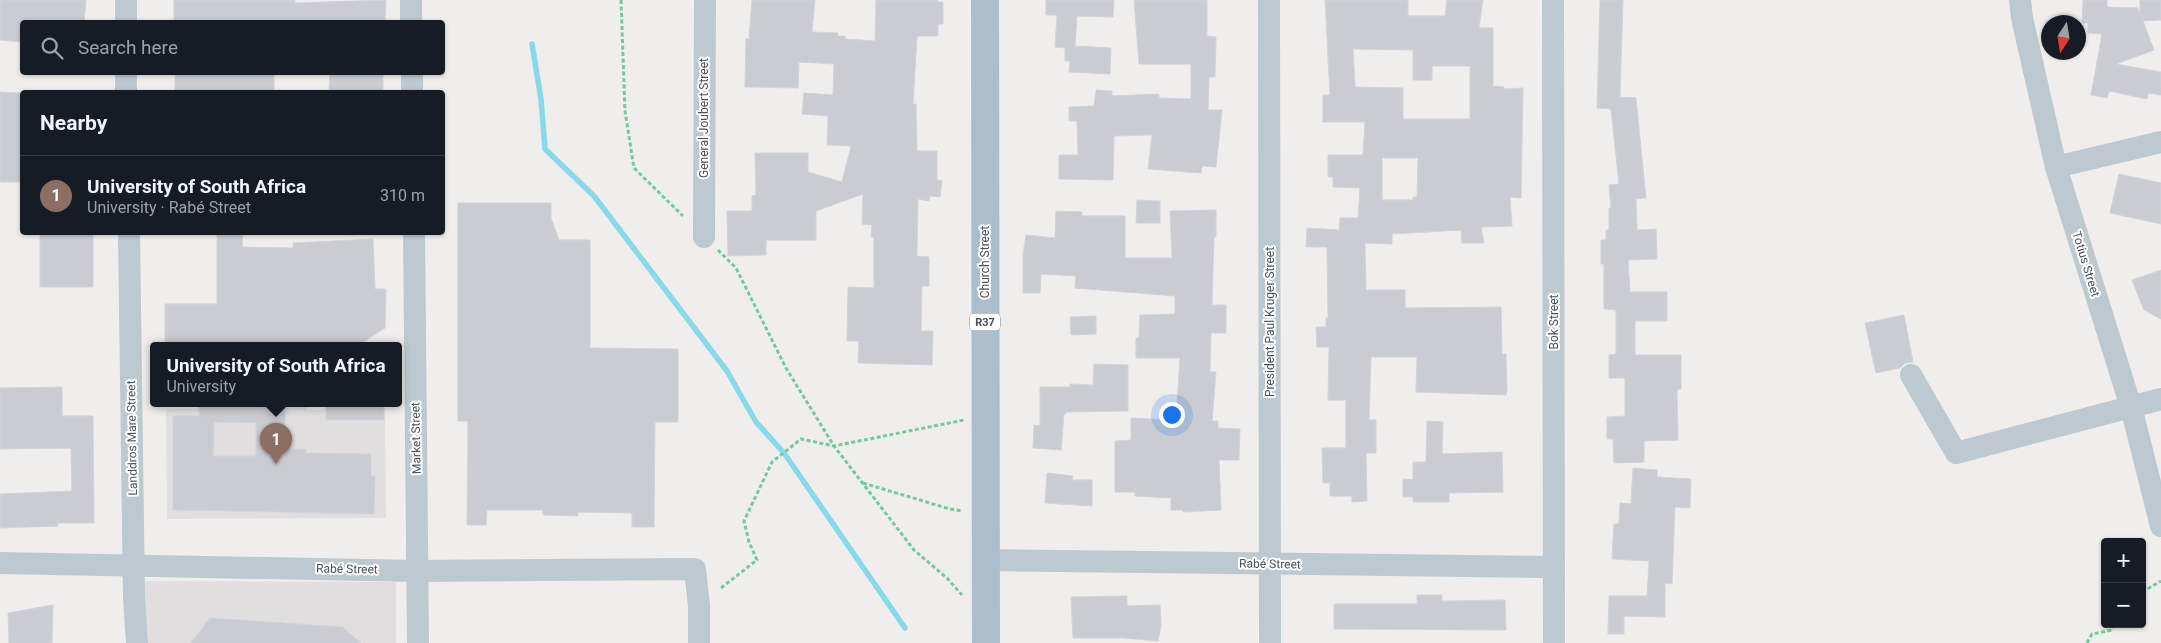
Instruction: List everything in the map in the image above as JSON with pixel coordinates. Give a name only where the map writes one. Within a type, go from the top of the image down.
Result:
[{"type":"main road","name":"Church Street","points":[[985,0],[986,632]]},
{"type":"street","points":[[126,0],[126,20]]},
{"type":"street","points":[[411,0],[411,20]]},
{"type":"street","name":"General Joubert Street","points":[[704,236],[705,0]]},
{"type":"street","name":"President Paul Kruger Street","points":[[1269,0],[1270,643]]},
{"type":"street","name":"Bok Street","points":[[1553,0],[1554,643]]},
{"type":"street","name":"Totius Street","points":[[2020,0],[2022,18],[2056,167],[2131,408],[2161,526]]},
{"type":"street","points":[[126,75],[126,90]]},
{"type":"street","points":[[412,75],[412,90]]},
{"type":"street","points":[[2056,167],[2161,142]]},
{"type":"street","name":"Landdros Mare Street","points":[[128,235],[137,643]]},
{"type":"street","name":"Market Street","points":[[414,235],[418,643]]},
{"type":"street","points":[[1911,375],[1956,454],[2161,399]]},
{"type":"street","name":"Rabé Street","points":[[985,560],[1554,567]]},
{"type":"street","name":"Rabé Street","points":[[0,563],[417,571],[694,569],[699,606],[699,643]]},
{"type":"path","points":[[621,0],[625,111],[634,168],[736,268],[786,368],[834,446],[914,550],[947,578],[986,632]]},
{"type":"path","points":[[721,588],[757,560],[749,542],[744,521],[772,462],[802,439],[834,446],[930,426],[985,417]]},
{"type":"path","points":[[863,483],[950,509],[986,513]]},
{"type":"path","points":[[2146,590],[2161,581]]},
{"type":"path","points":[[2088,643],[2092,634],[2112,630],[2113,628]]},
{"type":"shaded area","points":[[270,407],[306,407],[307,410],[325,410],[325,407],[385,407],[386,518],[167,519],[166,409],[270,409]]},
{"type":"shaded area","points":[[143,581],[396,582],[396,643],[146,643]]},
{"type":"building","points":[[0,0],[86,0],[84,20],[20,20],[20,42],[0,40]]},
{"type":"building","points":[[174,0],[295,0],[295,3],[386,0],[385,20],[174,20]]},
{"type":"building","points":[[752,0],[815,0],[812,32],[838,33],[837,36],[845,36],[845,39],[875,41],[876,0],[938,0],[937,2],[943,2],[943,24],[938,24],[938,36],[917,36],[913,104],[916,104],[917,151],[937,151],[937,180],[942,181],[940,197],[930,196],[929,201],[918,199],[917,256],[929,257],[929,286],[922,286],[921,331],[933,331],[932,365],[858,363],[859,341],[847,341],[848,287],[874,288],[874,238],[871,237],[872,225],[862,224],[863,194],[816,211],[816,240],[766,240],[766,255],[728,256],[727,211],[752,211],[752,196],[756,195],[755,153],[808,153],[808,172],[842,182],[851,146],[827,145],[828,116],[802,114],[804,93],[833,95],[834,64],[799,62],[798,88],[745,87],[746,39],[749,39]]},
{"type":"building","points":[[1046,0],[1114,0],[1113,17],[1077,16],[1075,46],[1111,48],[1110,74],[1069,72],[1070,61],[1065,61],[1065,48],[1055,47],[1057,15],[1046,15]]},
{"type":"building","points":[[1134,0],[1207,0],[1207,36],[1216,37],[1215,77],[1209,77],[1208,110],[1222,110],[1216,167],[1202,166],[1201,173],[1148,169],[1152,135],[1114,136],[1113,180],[1059,179],[1059,155],[1078,155],[1077,121],[1069,121],[1069,107],[1094,106],[1096,90],[1112,91],[1112,96],[1159,94],[1159,98],[1191,99],[1191,64],[1139,64]]},
{"type":"building","points":[[1325,0],[1408,0],[1408,16],[1445,16],[1447,0],[1483,0],[1479,28],[1493,28],[1493,86],[1504,87],[1504,89],[1523,88],[1521,198],[1510,197],[1512,226],[1481,227],[1484,243],[1462,243],[1461,230],[1392,234],[1392,244],[1365,243],[1366,290],[1405,290],[1405,308],[1501,307],[1502,354],[1506,354],[1507,391],[1506,395],[1416,392],[1417,357],[1371,357],[1369,420],[1376,420],[1376,453],[1366,453],[1367,501],[1352,502],[1352,496],[1330,496],[1330,483],[1323,483],[1322,448],[1346,448],[1346,400],[1328,400],[1329,347],[1317,347],[1316,327],[1326,327],[1326,318],[1328,318],[1327,247],[1306,247],[1307,228],[1339,230],[1340,218],[1358,218],[1360,188],[1333,187],[1333,177],[1328,177],[1328,155],[1363,155],[1365,122],[1323,122],[1323,95],[1330,95]],"holes":[[[1353,49],[1413,50],[1413,80],[1432,80],[1432,66],[1470,66],[1470,119],[1403,119],[1403,88],[1355,87]],[[1382,158],[1418,158],[1417,197],[1413,197],[1413,200],[1382,200]]]},
{"type":"building","points":[[1600,0],[1623,0],[1620,97],[1636,98],[1646,198],[1636,199],[1637,230],[1656,229],[1657,259],[1628,260],[1630,292],[1667,292],[1667,321],[1635,321],[1635,355],[1681,355],[1681,389],[1677,389],[1678,440],[1644,441],[1644,462],[1614,463],[1613,439],[1607,439],[1607,417],[1625,416],[1625,378],[1609,378],[1609,355],[1616,354],[1616,310],[1604,309],[1604,264],[1601,264],[1601,240],[1606,240],[1606,230],[1609,230],[1609,208],[1611,208],[1609,185],[1619,184],[1611,109],[1597,108]]},
{"type":"building","points":[[2083,0],[2107,0],[2107,7],[2138,8],[2140,12],[2140,0],[2161,0],[2161,20],[2143,21],[2154,50],[2116,64],[2161,72],[2161,95],[2148,93],[2147,99],[2109,91],[2107,98],[2091,95],[2102,34],[2088,33],[2086,15],[2082,15]]},
{"type":"building","points":[[175,75],[274,75],[274,90],[175,90]]},
{"type":"building","points":[[330,75],[383,75],[383,90],[329,90]]},
{"type":"building","points":[[0,92],[20,93],[20,182],[0,182]]},
{"type":"building","points":[[2119,174],[2161,183],[2161,224],[2110,213]]},
{"type":"building","points":[[1137,200],[1160,201],[1160,223],[1136,223]]},
{"type":"building","points":[[458,203],[551,203],[551,218],[559,240],[590,240],[590,348],[678,349],[678,422],[655,422],[654,527],[632,527],[632,513],[578,512],[578,516],[543,515],[543,510],[487,510],[486,525],[467,525],[468,421],[458,421]]},
{"type":"building","points":[[1216,210],[1212,305],[1226,305],[1226,333],[1211,333],[1210,372],[1216,372],[1212,421],[1218,421],[1218,428],[1240,429],[1239,460],[1219,460],[1221,510],[1183,512],[1183,510],[1171,510],[1171,498],[1135,496],[1135,492],[1115,492],[1115,441],[1131,440],[1131,418],[1176,420],[1180,358],[1136,358],[1136,338],[1139,338],[1140,315],[1175,314],[1175,296],[1075,288],[1076,276],[1041,274],[1040,293],[1023,293],[1023,254],[1026,235],[1055,238],[1056,211],[1082,212],[1082,216],[1125,216],[1125,258],[1172,258],[1170,211]]},
{"type":"building","points":[[40,235],[93,235],[93,287],[40,287]]},
{"type":"building","points":[[217,235],[243,235],[242,247],[293,248],[293,243],[373,239],[375,289],[386,289],[385,328],[363,342],[165,342],[165,304],[217,304]]},
{"type":"building","points":[[2161,270],[2161,319],[2144,310],[2132,280]]},
{"type":"building","points":[[1904,315],[1913,362],[1905,363],[1900,368],[1876,373],[1865,323]]},
{"type":"building","points":[[1096,316],[1096,334],[1071,335],[1070,317]]},
{"type":"building","points":[[1094,364],[1128,365],[1128,411],[1066,412],[1064,414],[1061,450],[1033,448],[1034,425],[1040,426],[1040,387],[1070,387],[1070,384],[1093,385]]},
{"type":"building","points":[[62,387],[62,416],[93,416],[94,523],[58,523],[58,526],[0,528],[0,494],[72,491],[71,448],[0,449],[0,388]]},
{"type":"building","points":[[199,407],[285,407],[285,449],[306,449],[306,453],[371,454],[371,476],[375,476],[374,514],[173,510],[173,416],[199,416]],"holes":[[[214,422],[256,423],[256,456],[213,456]]]},
{"type":"building","points":[[326,407],[384,407],[384,420],[326,420]]},
{"type":"building","points":[[1427,421],[1443,422],[1442,454],[1502,452],[1503,492],[1449,493],[1449,502],[1413,502],[1413,497],[1403,497],[1403,479],[1413,480],[1413,462],[1426,462]]},
{"type":"building","points":[[1633,468],[1657,470],[1657,477],[1691,479],[1690,508],[1675,507],[1672,584],[1665,583],[1665,617],[1624,616],[1624,634],[1608,634],[1609,596],[1647,596],[1649,561],[1612,559],[1614,524],[1619,524],[1620,503],[1631,504]]},
{"type":"building","points":[[1047,473],[1073,476],[1072,480],[1092,480],[1092,506],[1045,503]]},
{"type":"building","points":[[1417,595],[1442,595],[1442,601],[1505,600],[1506,630],[1334,629],[1334,604],[1417,604]]},
{"type":"building","points":[[1127,596],[1127,606],[1160,605],[1161,626],[1158,641],[1124,638],[1073,638],[1071,597]]},
{"type":"building","points":[[53,605],[52,643],[9,643],[8,613]]},
{"type":"building","points":[[210,618],[343,627],[361,643],[191,643]]},
{"type":"waterway","points":[[532,44],[541,99],[545,149],[594,196],[727,371],[756,422],[784,453],[905,628]]},
{"type":"place","name":"University of South Africa","points":[[276,464]]}]
